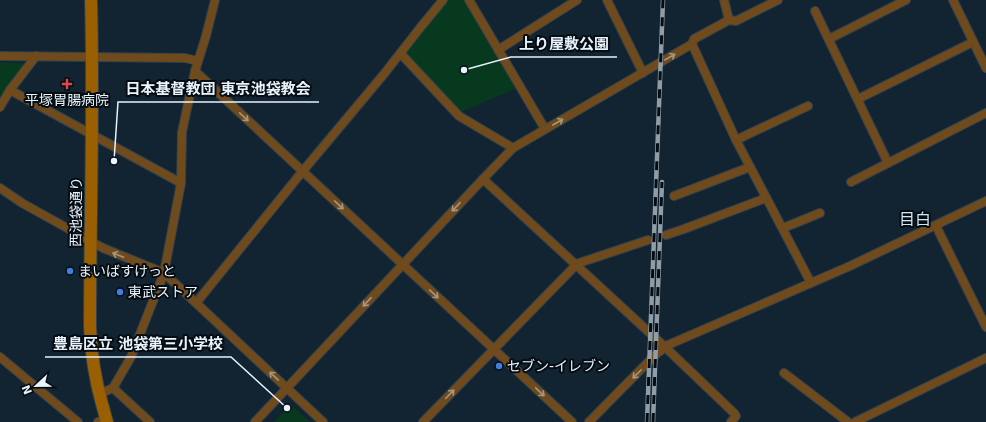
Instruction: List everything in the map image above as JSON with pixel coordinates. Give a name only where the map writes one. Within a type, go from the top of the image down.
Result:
[{"type":"main road","name":"西池袋通り","points":[[91,0],[92,134],[90,327],[91,351],[104,421]]},
{"type":"street","points":[[99,394],[113,388],[131,357],[164,273],[181,183],[182,132],[195,71],[215,0]]},
{"type":"street","points":[[196,303],[444,0]]},
{"type":"street","points":[[469,0],[545,129]]},
{"type":"street","points":[[498,50],[577,0]]},
{"type":"street","points":[[607,0],[643,73]]},
{"type":"street","points":[[724,0],[729,20]]},
{"type":"street","points":[[255,422],[513,148],[692,44],[694,39],[729,20],[736,21],[778,0]]},
{"type":"street","points":[[829,39],[906,0]]},
{"type":"street","points":[[953,0],[985,63]]},
{"type":"street","points":[[815,11],[888,163]]},
{"type":"street","points":[[858,99],[974,42]]},
{"type":"street","points":[[692,44],[736,140],[811,283]]},
{"type":"street","points":[[401,54],[459,116],[513,148]]},
{"type":"street","points":[[0,56],[185,58],[198,61]]},
{"type":"street","points":[[0,107],[10,90],[36,56]]},
{"type":"street","points":[[195,71],[572,422]]},
{"type":"street","points":[[10,90],[181,183]]},
{"type":"street","points":[[736,140],[808,106]]},
{"type":"street","points":[[851,182],[986,113]]},
{"type":"street","points":[[674,196],[750,167]]},
{"type":"street","points":[[483,179],[665,347],[734,413],[736,416],[731,422]]},
{"type":"street","points":[[0,188],[22,203],[91,242],[164,273],[323,422]]},
{"type":"street","points":[[666,235],[766,198]]},
{"type":"street","points":[[589,422],[668,345],[850,266],[986,201]]},
{"type":"street","points":[[783,228],[820,213]]},
{"type":"street","points":[[936,226],[986,326]]},
{"type":"street","points":[[423,422],[576,265],[648,240]]},
{"type":"street","points":[[0,357],[78,422]]},
{"type":"street","points":[[855,422],[986,358]]},
{"type":"street","points":[[784,373],[848,422]]},
{"type":"street","points":[[113,388],[150,422]]},
{"type":"green space","points":[[448,0],[464,0],[517,88],[461,112],[405,52]]},
{"type":"green space","points":[[0,62],[23,63],[22,69],[0,98]]},
{"type":"green space","points":[[290,404],[310,422],[274,422]]},
{"type":"railway","points":[[647,422],[663,0]]},
{"type":"railway","points":[[653,422],[662,182]]},
{"type":"place","name":"上り屋敷公園","points":[[464,70]]},
{"type":"place","name":"平塚胃腸病院","points":[[67,84]]},
{"type":"place","name":"日本基督教団 東京池袋教会","points":[[114,161]]},
{"type":"place","name":"まいばすけっと","points":[[70,271]]},
{"type":"place","name":"東武ストア","points":[[120,292]]},
{"type":"place","name":"セブン-イレブン","points":[[499,366]]},
{"type":"place","name":"豊島区立 池袋第三小学校","points":[[287,408]]},
{"type":"district","name":"目白","points":[[915,219]]}]
